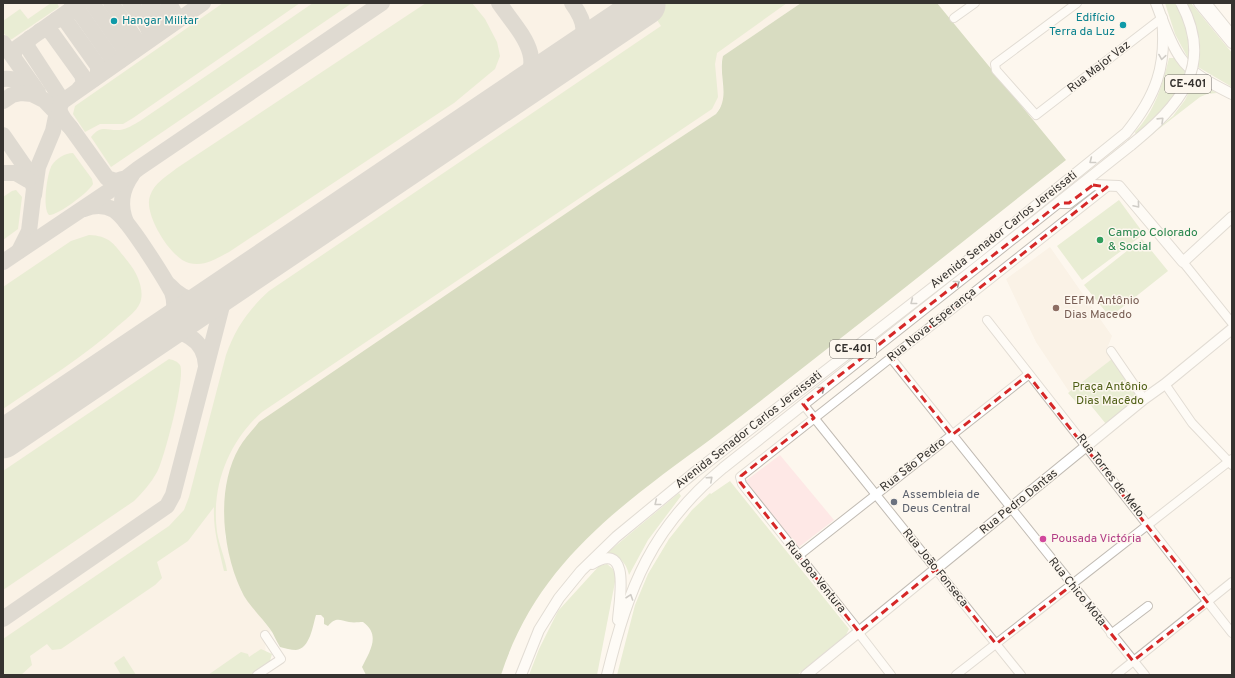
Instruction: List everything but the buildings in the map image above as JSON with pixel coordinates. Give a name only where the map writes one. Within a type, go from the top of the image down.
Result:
[{"type":"main road","name":"CE-401","points":[[1156,3],[1162,18]]},
{"type":"main road","name":"Avenida Senador Carlos Jereissati","points":[[608,675],[617,636],[644,563],[670,521],[708,480],[1060,203],[1169,112],[1180,98],[1190,77],[1196,54],[1194,40],[1182,3]]},
{"type":"main road","points":[[1199,3],[1232,43]]},
{"type":"main road","points":[[1162,18],[1173,46],[1185,63],[1211,83],[1232,94]]},
{"type":"main road","name":"Avenida Senador Carlos Jereissati","points":[[521,675],[539,630],[559,598],[581,571],[616,537],[695,472],[970,258],[1126,133],[1143,112],[1159,78],[1163,51],[1162,18]]},
{"type":"main road","points":[[1060,203],[1069,202],[1091,186],[1107,187],[1116,185],[1123,189],[1184,262],[1232,218]]},
{"type":"main road","name":"Rua Pedro Dantas","points":[[806,675],[1232,329]]},
{"type":"main road","points":[[581,571],[605,558],[611,559],[620,567],[622,578],[617,636]]},
{"type":"street","points":[[954,18],[974,3]]},
{"type":"street","name":"Rua Major Vaz","points":[[1077,3],[998,61],[994,66],[1036,115],[1162,18]]},
{"type":"street","points":[[1207,3],[1232,34]]},
{"type":"street","name":"Rua Nova Esperança","points":[[740,480],[741,476],[1107,187]]},
{"type":"street","points":[[1184,262],[1232,323]]},
{"type":"street","name":"Rua Torres de Melo","points":[[987,320],[1028,375],[1087,447],[1232,633]]},
{"type":"street","points":[[1111,351],[1144,399]]},
{"type":"street","name":"Rua Chico Mota","points":[[891,358],[1145,675]]},
{"type":"street","name":"Rua São Pedro","points":[[798,556],[1028,375]]},
{"type":"street","points":[[956,675],[1231,462],[1189,419],[1165,384]]},
{"type":"street","name":"Rua João Fonseca","points":[[803,404],[1021,675]]},
{"type":"street","name":"Rua Boa Ventura","points":[[740,480],[891,675]]},
{"type":"street","points":[[1116,675],[1208,603],[1232,582]]},
{"type":"street","points":[[1111,634],[1148,606]]},
{"type":"street","points":[[257,675],[281,659],[265,635]]},
{"type":"highlighted area","points":[[1093,185],[1107,187],[891,358],[952,435],[1028,375],[1208,603],[1133,661],[1072,585],[996,644],[936,569],[859,632],[740,482],[741,476],[814,418],[803,404],[1060,203],[1069,203]]},
{"type":"shaded area","points":[[3,3],[801,3],[723,56],[721,64],[724,100],[716,114],[599,191],[225,494],[225,536],[241,591],[271,631],[265,635],[266,664],[250,675],[3,675]]},
{"type":"shaded area","name":"EEFM Antônio Dias Macedo","points":[[1050,247],[1112,336],[1106,351],[1112,359],[1070,393],[1036,342],[1006,279]]},
{"type":"shaded area","points":[[780,455],[834,520],[799,547],[744,482]]},
{"type":"green space","points":[[51,3],[57,3],[59,7],[12,39],[9,40],[3,32],[3,21],[20,9],[28,19]]},
{"type":"green space","points":[[223,3],[300,3],[123,124],[100,124],[85,132],[73,114],[75,106]]},
{"type":"green space","points":[[313,3],[352,3],[111,167],[91,137],[95,133],[101,129],[120,130],[130,127]]},
{"type":"green space","points":[[426,3],[472,3],[485,19],[497,42],[500,56],[495,69],[454,103],[229,252],[209,262],[200,264],[189,263],[182,260],[174,253],[160,234],[151,213],[149,204],[150,196],[154,187],[177,168]]},
{"type":"green space","points":[[646,3],[787,3],[717,53],[715,64],[718,97],[712,109],[262,412],[250,424],[231,451],[224,466],[217,498],[217,532],[227,571],[224,571],[217,539],[214,524],[214,507],[188,541],[157,562],[162,578],[155,585],[61,649],[52,650],[47,644],[30,656],[32,665],[21,675],[3,675],[3,639],[169,526],[184,510],[189,497],[226,355],[238,328],[261,298],[269,291],[661,26]]},
{"type":"green space","points":[[801,3],[937,3],[1066,160],[723,430],[645,488],[585,540],[559,569],[536,600],[517,635],[501,675],[366,675],[362,667],[371,649],[373,638],[372,632],[363,622],[336,620],[328,626],[324,624],[324,618],[321,615],[316,615],[310,636],[305,646],[296,650],[280,647],[271,631],[241,590],[229,556],[226,538],[224,519],[227,481],[239,448],[246,438],[259,422],[599,191],[716,114],[723,101],[723,56]]},
{"type":"green space","points":[[1165,3],[1175,3],[1185,23],[1188,37],[1189,60],[1175,34]]},
{"type":"green space","points":[[1185,3],[1191,3],[1232,53],[1232,87],[1198,67],[1198,34],[1193,18]]},
{"type":"green space","points":[[1169,58],[1174,58],[1184,69],[1189,70],[1171,104],[1136,135],[1135,132],[1148,116],[1157,98]]},
{"type":"green space","points":[[1196,78],[1205,87],[1217,93],[1207,94],[1200,97],[1142,142],[1173,116],[1185,100]]},
{"type":"green space","points":[[73,153],[92,179],[93,184],[86,192],[72,203],[59,212],[49,215],[46,206],[46,199],[50,169],[54,162],[59,158]]},
{"type":"green space","points":[[16,190],[22,197],[18,229],[3,240],[3,197]]},
{"type":"green space","name":"Campo Colorado & Social","points":[[1119,200],[1144,234],[1082,280],[1057,246]]},
{"type":"green space","points":[[89,235],[103,237],[108,240],[129,263],[135,272],[141,287],[142,293],[140,303],[131,315],[92,348],[3,409],[3,287],[71,241]]},
{"type":"green space","name":"Campo Colorado & Social","points":[[1142,239],[1168,271],[1110,317],[1084,285]]},
{"type":"green space","points":[[169,359],[180,365],[180,385],[164,451],[157,472],[152,480],[134,501],[3,590],[3,471]]},
{"type":"green space","name":"Praça Antônio Dias Macêdo","points":[[1112,359],[1139,395],[1139,400],[1106,424],[1084,397],[1076,402],[1068,393]]},
{"type":"green space","points":[[730,481],[849,629],[846,635],[797,675],[617,675],[635,605],[648,574],[669,539],[692,510],[710,493],[711,494]]},
{"type":"green space","points":[[679,493],[681,496],[648,540],[629,575],[626,566],[621,560],[607,553]]},
{"type":"green space","points":[[607,564],[613,569],[616,577],[597,675],[529,675],[539,649],[558,611],[599,566]]},
{"type":"green space","points":[[261,649],[272,654],[270,661],[250,675],[208,675],[241,652],[248,654],[249,657]]},
{"type":"green space","points":[[124,656],[136,675],[121,675],[114,663]]},
{"type":"taxiway","points":[[14,57],[14,51],[18,47],[80,3]]},
{"type":"taxiway","points":[[92,3],[124,49],[124,56],[121,60]]},
{"type":"taxiway","points":[[111,3],[137,41],[134,51]]},
{"type":"taxiway","points":[[130,3],[147,27],[149,32],[147,41]]},
{"type":"taxiway","points":[[149,3],[160,18],[162,26],[159,33]]},
{"type":"taxiway","points":[[168,3],[175,16],[172,24]]},
{"type":"taxiway","points":[[71,128],[61,115],[60,108],[63,101],[203,3]]},
{"type":"taxiway","points":[[3,262],[382,3]]},
{"type":"taxiway","points":[[499,3],[522,35],[528,46],[531,57],[531,69],[527,80],[517,92]]},
{"type":"taxiway","points":[[568,57],[579,44],[584,31],[581,18],[572,3]]},
{"type":"taxiway","points":[[70,10],[80,13],[110,56],[112,62],[108,69]]},
{"type":"taxiway","points":[[56,20],[63,19],[66,21],[98,66],[98,74],[94,79]]},
{"type":"taxiway","points":[[40,31],[45,29],[51,32],[82,75],[84,83],[79,89]]},
{"type":"taxiway","points":[[30,38],[27,44],[28,48],[60,97],[53,131],[38,167],[34,195]]},
{"type":"taxiway","points":[[3,43],[35,88]]},
{"type":"taxiway","points":[[3,79],[12,79],[22,82],[31,86],[38,92]]},
{"type":"taxiway","points":[[3,101],[12,95],[21,93],[32,94],[44,100],[71,128],[107,178],[116,181],[122,179]]},
{"type":"taxiway","points":[[3,135],[30,174],[34,189],[29,231],[19,251]]},
{"type":"taxiway","points":[[3,173],[16,173],[28,180]]},
{"type":"taxiway","points":[[126,222],[122,210],[122,198],[125,186],[132,175]]},
{"type":"taxiway","points":[[84,209],[103,206],[111,208],[120,215],[145,248],[172,292],[174,306],[171,318],[164,328],[153,338]]},
{"type":"taxiway","points":[[3,619],[167,506],[173,495],[224,298],[236,281]]},
{"type":"taxiway","points":[[169,285],[185,298],[200,300],[208,298],[232,284]]},
{"type":"taxiway","points":[[156,336],[174,332],[190,337],[201,348],[205,357],[206,366]]},
{"type":"runway","points":[[3,439],[646,5]]},
{"type":"place","name":"Hangar Militar","points":[[114,21]]},
{"type":"place","name":"Edifício Terra da Luz","points":[[1123,25]]},
{"type":"place","name":"Campo Colorado & Social","points":[[1100,240]]},
{"type":"place","name":"EEFM Antônio Dias Macedo","points":[[1056,308]]},
{"type":"place","name":"Assembleia de Deus Central","points":[[894,502]]},
{"type":"place","name":"Pousada Victória","points":[[1043,539]]}]
